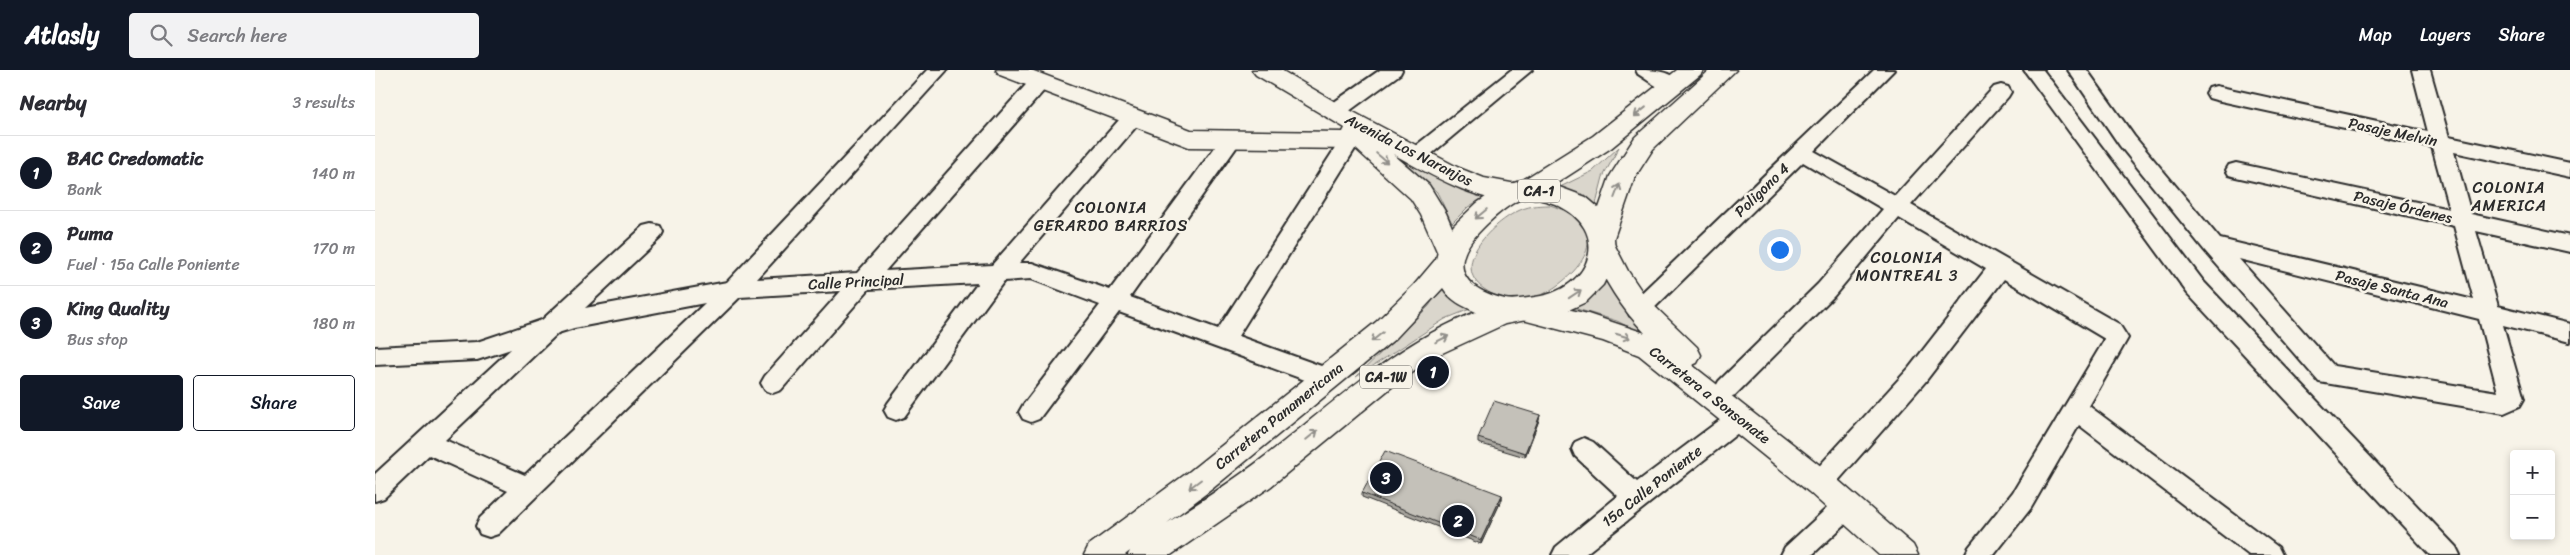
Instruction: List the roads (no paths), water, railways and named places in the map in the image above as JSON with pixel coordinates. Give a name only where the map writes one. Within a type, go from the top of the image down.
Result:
[{"type":"main road","points":[[1008,70],[1189,138],[1355,141]]},
{"type":"main road","name":"Avenida Los Naranjos","points":[[1264,70],[1334,112],[1466,182],[1520,190]]},
{"type":"main road","points":[[1520,190],[1602,142],[1692,70]]},
{"type":"main road","points":[[1448,257],[1458,288],[1470,298],[1484,305],[1518,311],[1558,304],[1586,286],[1596,274],[1602,242],[1623,176],[1644,143],[1724,70]]},
{"type":"main road","name":"Avenida Los Naranjos","points":[[1334,112],[1355,141],[1420,192],[1433,213],[1448,257]]},
{"type":"main road","name":"CA-1","points":[[1448,257],[1457,237],[1471,223],[1520,190],[1549,193],[1577,204],[1589,214],[1602,242]]},
{"type":"main road","name":"Carretera a Sonsonate","points":[[1602,242],[1621,286],[1638,310],[1659,331],[1727,388],[1811,475]]},
{"type":"main road","name":"Carretera Panamericana","points":[[1100,555],[1201,480],[1386,330],[1424,292],[1448,257]]},
{"type":"main road","name":"Carretera a Sonsonate","points":[[1518,311],[1587,325],[1630,338],[1649,347],[1811,475],[1902,555]]},
{"type":"main road","name":"CA-1W","points":[[1144,555],[1275,466],[1416,352],[1458,331],[1518,311]]},
{"type":"street","points":[[489,526],[734,289],[938,70]]},
{"type":"street","points":[[1334,112],[1393,70]]},
{"type":"street","points":[[1416,156],[1523,70]]},
{"type":"street","points":[[1645,70],[1673,86]]},
{"type":"street","name":"Poligono 4","points":[[1638,310],[1885,70]]},
{"type":"street","points":[[2033,70],[2196,288],[2447,555]]},
{"type":"street","points":[[2077,70],[2127,141],[2213,245],[2327,375],[2504,404],[2512,400],[2421,70]]},
{"type":"street","points":[[773,383],[1040,82]]},
{"type":"street","points":[[1727,388],[1825,290],[2001,92]]},
{"type":"street","name":"Pasaje Melvin","points":[[2216,93],[2570,170]]},
{"type":"street","points":[[896,410],[999,273],[1133,117]]},
{"type":"street","points":[[1031,412],[1115,302],[1231,140]]},
{"type":"street","points":[[1223,341],[1355,141]]},
{"type":"street","points":[[1801,152],[2111,330],[2117,338],[2022,500],[1978,555]]},
{"type":"street","name":"Pasaje Órdenes","points":[[2236,170],[2570,244]]},
{"type":"street","points":[[375,490],[652,232]]},
{"type":"street","name":"Pasaje Santa Ana","points":[[2213,245],[2570,333]]},
{"type":"street","points":[[1811,475],[1917,375],[2001,266]]},
{"type":"street","name":"Calle Principal","points":[[378,358],[477,351],[574,319],[734,289],[1032,271],[1327,378]]},
{"type":"street","points":[[2075,409],[2269,555]]},
{"type":"street","name":"15a Calle Poniente","points":[[1565,555],[1636,497],[1740,418]]},
{"type":"street","points":[[426,443],[529,488]]},
{"type":"street","points":[[1584,449],[1636,497]]},
{"type":"street","points":[[1794,555],[1847,506]]},
{"type":"place","name":"BAC Credomatic","points":[[1433,372]]},
{"type":"place","name":"King Quality","points":[[1386,478]]},
{"type":"place","name":"Puma","points":[[1458,521]]},
{"type":"district","name":"COLONIA AMERICA","points":[[2509,196]]},
{"type":"district","name":"COLONIA GERARDO BARRIOS","points":[[1111,216]]},
{"type":"district","name":"COLONIA MONTREAL 3","points":[[1907,266]]}]
